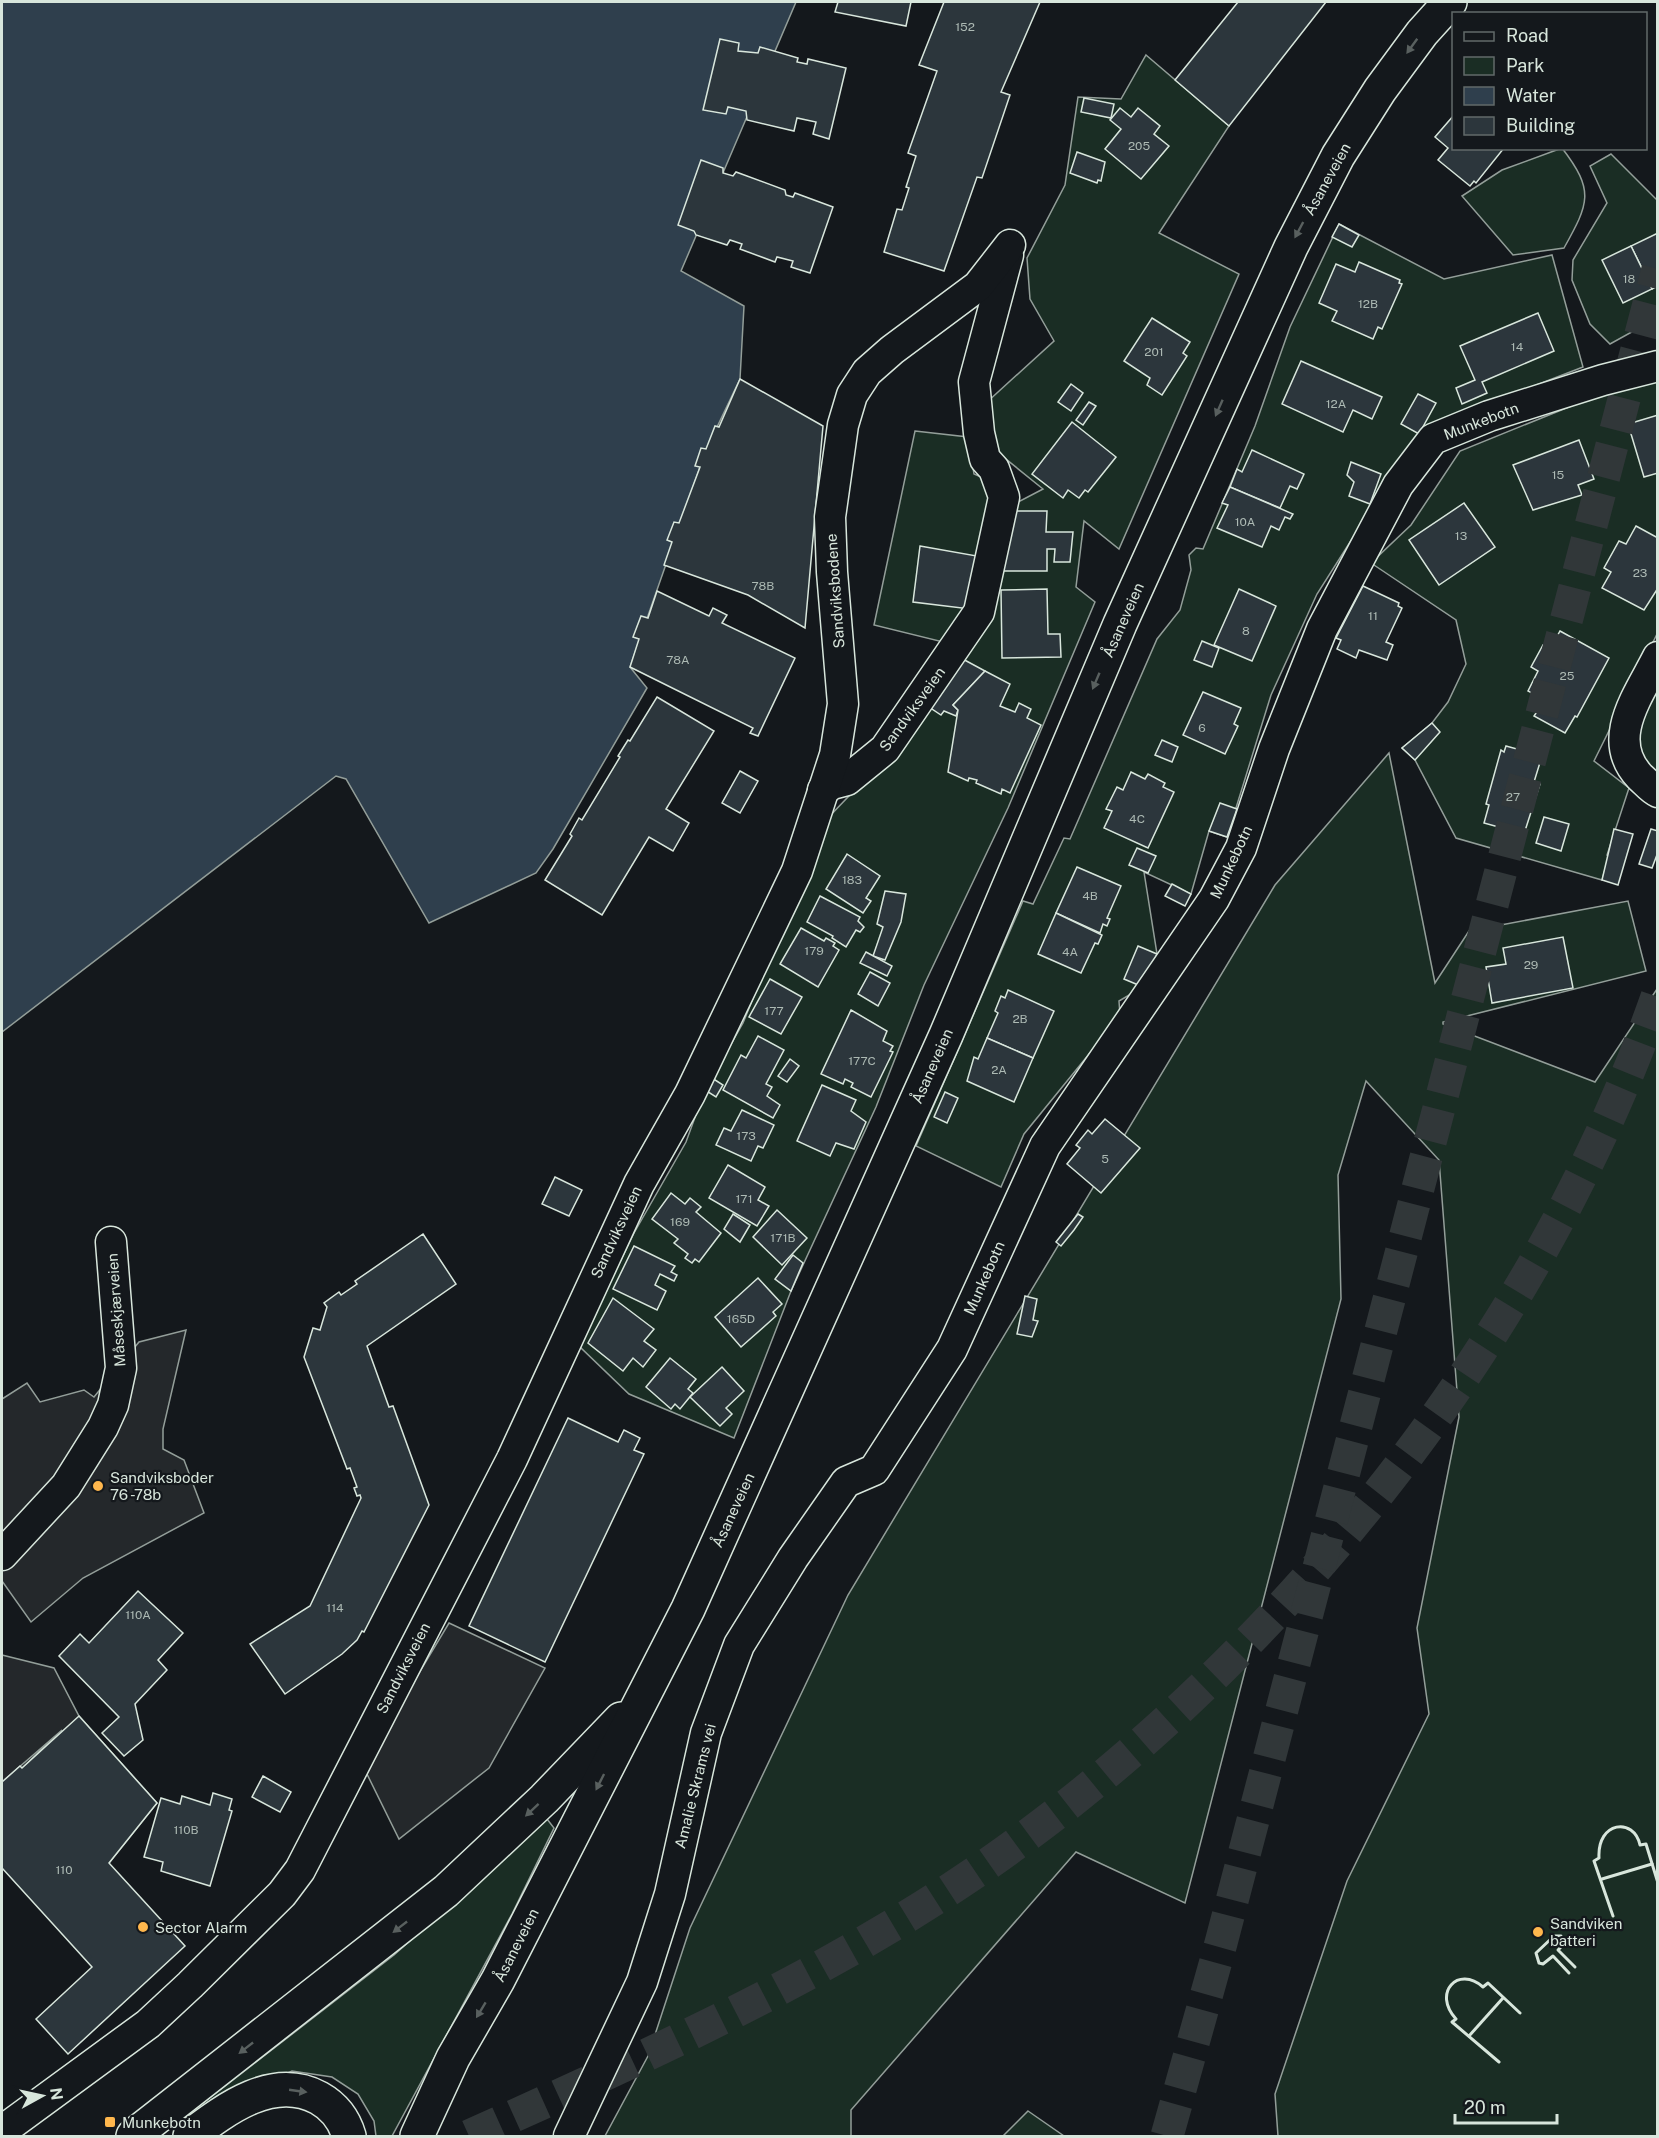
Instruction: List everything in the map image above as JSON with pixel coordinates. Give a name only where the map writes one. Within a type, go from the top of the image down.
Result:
[{"type":"highway","name":"Åsaneveien","points":[[417,2136],[453,2058],[498,1980],[646,1692],[745,1484],[926,1079],[1120,624],[1291,247],[1338,156],[1380,90],[1422,33],[1450,2]]},
{"type":"highway","points":[[133,2136],[446,1891],[544,1799],[646,1692]]},
{"type":"highway","points":[[190,2136],[250,2097],[279,2089],[306,2091],[328,2103],[345,2121],[349,2136]]},
{"type":"street","name":"Sandviksbodene","points":[[823,790],[836,755],[843,704],[832,572],[830,517],[843,425],[852,395],[867,372],[892,350],[978,286],[1010,245]]},
{"type":"street","name":"Sandviksveien","points":[[2,2130],[148,2024],[282,1894],[300,1870],[512,1459],[639,1184],[690,1094],[797,871],[823,790],[832,784],[847,780],[885,749],[979,612],[1004,498],[994,469],[985,459],[979,433],[974,382],[1010,245]]},
{"type":"street","name":"Munkebotn","points":[[874,1470],[952,1349],[1044,1146],[1214,899],[1241,848],[1275,749],[1322,629],[1398,485],[1433,439],[1489,416],[1603,380],[1658,366]]},
{"type":"street","points":[[1658,657],[1628,717],[1622,740],[1630,766],[1658,792]]},
{"type":"street","name":"Måseskjærveien","points":[[2,1555],[66,1486],[103,1427],[113,1405],[122,1368],[111,1242]]},
{"type":"street","name":"Amalie Skrams vei","points":[[569,2136],[642,1982],[670,1894],[706,1733],[739,1645],[793,1558],[846,1482],[874,1470]]},
{"type":"green space","points":[[1146,55],[1229,126],[1159,233],[1239,274],[1119,549],[1084,521],[1076,587],[1095,602],[1008,808],[924,985],[876,1107],[791,1291],[734,1438],[629,1394],[579,1346],[634,1233],[686,1142],[705,1090],[743,1023],[826,820],[892,751],[984,616],[1001,584],[1001,511],[1043,489],[991,447],[986,403],[1054,341],[1030,299],[1027,258],[1065,185],[1078,97],[1121,99]]},
{"type":"green space","points":[[1557,150],[1563,150],[1580,175],[1585,197],[1579,219],[1564,248],[1513,255],[1462,196],[1502,170]]},
{"type":"green space","points":[[1611,154],[1657,200],[1657,318],[1610,344],[1590,324],[1572,280],[1573,260],[1607,203],[1590,166]]},
{"type":"green space","points":[[1339,224],[1444,279],[1552,255],[1583,367],[1454,417],[1352,539],[1317,594],[1271,695],[1227,837],[1209,831],[1191,894],[1144,872],[1157,954],[1143,987],[1119,1001],[1120,1016],[1024,1134],[1001,1187],[916,1146],[1023,901],[1033,904],[1064,838],[1070,839],[1157,639],[1180,610],[1191,570],[1189,555],[1196,548],[1203,549],[1255,426],[1290,327]]},
{"type":"green space","points":[[1657,379],[1657,634],[1594,761],[1629,788],[1607,855],[1609,856],[1602,880],[1456,838],[1415,760],[1402,748],[1432,723],[1448,702],[1466,664],[1456,620],[1371,563],[1411,525],[1460,451],[1591,398]]},
{"type":"green space","points":[[915,431],[968,437],[974,474],[988,480],[990,495],[970,609],[943,642],[874,625]]},
{"type":"green space","points":[[1657,684],[1657,778],[1638,751],[1642,713]]},
{"type":"green space","points":[[1389,753],[1435,983],[1469,931],[1628,901],[1646,971],[1443,1022],[1443,1024],[1595,1082],[1657,989],[1657,2136],[1278,2136],[1275,2094],[1347,1881],[1429,1714],[1417,1628],[1459,1417],[1439,1160],[1366,1081],[1338,1175],[1341,1299],[1185,1903],[1076,1852],[851,2110],[851,2136],[605,2136],[648,2056],[690,1928],[848,1595],[1275,885]]},
{"type":"green space","points":[[547,1819],[554,1828],[512,1914],[392,2136],[376,2136],[374,2121],[358,2094],[332,2077],[292,2071],[184,2118],[394,1955]]},
{"type":"green space","points":[[1028,2111],[1064,2136],[1003,2136]]},
{"type":"shaded area","name":"Sandviksboder 76 -78b","points":[[186,1330],[163,1429],[163,1449],[184,1460],[204,1513],[83,1578],[31,1622],[2,1581],[2,1399],[27,1383],[40,1402],[84,1390],[94,1397],[139,1342]]},
{"type":"shaded area","points":[[449,1623],[545,1668],[489,1768],[399,1839],[363,1766]]},
{"type":"shaded area","points":[[2,1655],[54,1668],[79,1716],[157,1803],[109,1863],[22,1768],[62,1730],[2,1782]]},
{"type":"water","points":[[2,2],[796,2],[681,271],[744,306],[740,379],[706,450],[630,667],[647,688],[553,849],[536,873],[429,923],[346,779],[336,776],[2,1032]]},
{"type":"building","points":[[838,2],[911,2],[906,26],[835,12]]},
{"type":"building","points":[[944,2],[1040,2],[1001,92],[1010,95],[982,178],[977,177],[944,271],[884,252],[897,209],[902,210],[909,188],[906,187],[916,156],[908,153],[937,71],[919,65]]},
{"type":"building","points":[[1238,2],[1326,2],[1229,126],[1175,80]]},
{"type":"building","points":[[720,39],[739,43],[738,51],[758,53],[760,47],[798,58],[797,62],[807,64],[808,59],[846,68],[829,139],[813,134],[816,122],[797,118],[794,131],[747,120],[746,111],[728,107],[726,114],[703,110]]},
{"type":"building","points":[[1084,98],[1114,104],[1111,118],[1081,112]]},
{"type":"building","points":[[1120,108],[1131,117],[1138,108],[1160,126],[1154,134],[1169,146],[1141,179],[1105,149],[1121,129],[1110,120]]},
{"type":"building","points":[[1452,117],[1452,150],[1502,150],[1476,183],[1474,181],[1470,186],[1438,160],[1448,148],[1435,137]]},
{"type":"building","points":[[1077,152],[1105,162],[1101,181],[1098,180],[1097,183],[1070,173]]},
{"type":"building","points":[[701,160],[723,168],[723,173],[733,176],[736,172],[785,190],[786,195],[793,197],[795,193],[833,207],[810,273],[791,267],[793,261],[777,257],[775,262],[740,249],[742,244],[730,240],[727,245],[696,235],[694,231],[678,225]]},
{"type":"building","points":[[1339,224],[1359,235],[1352,247],[1332,237]]},
{"type":"building","points":[[1658,233],[1658,286],[1652,289],[1631,246]]},
{"type":"building","points":[[1631,246],[1652,289],[1623,303],[1602,260]]},
{"type":"building","points":[[1359,262],[1400,280],[1399,283],[1402,284],[1382,329],[1378,327],[1373,339],[1332,321],[1337,311],[1319,303],[1336,264],[1355,272]]},
{"type":"building","points":[[1538,313],[1554,351],[1482,382],[1487,393],[1462,404],[1456,388],[1475,380],[1460,346]]},
{"type":"building","points":[[1152,318],[1190,342],[1183,353],[1187,356],[1162,395],[1147,385],[1150,378],[1124,361]]},
{"type":"building","points":[[1301,361],[1382,397],[1372,419],[1353,410],[1343,432],[1282,404]]},
{"type":"building","points":[[740,379],[823,426],[805,628],[748,595],[664,565],[672,542],[667,540],[674,522],[679,523],[700,467],[695,466],[701,448],[706,449],[715,426],[719,427]]},
{"type":"building","points":[[1071,384],[1083,393],[1071,411],[1058,402]]},
{"type":"building","points":[[1418,394],[1436,403],[1419,434],[1401,424]]},
{"type":"building","points":[[1089,402],[1096,406],[1083,425],[1076,420]]},
{"type":"building","points":[[1658,415],[1658,473],[1644,477],[1628,424]]},
{"type":"building","points":[[1072,422],[1116,457],[1088,492],[1085,490],[1079,498],[1068,490],[1063,498],[1032,474]]},
{"type":"building","points":[[1579,440],[1594,479],[1578,485],[1582,495],[1533,510],[1513,465]]},
{"type":"building","points":[[1252,450],[1304,474],[1297,489],[1290,486],[1280,508],[1230,487],[1237,469],[1242,472]]},
{"type":"building","points":[[1351,462],[1381,474],[1370,504],[1349,496],[1354,482],[1347,475]]},
{"type":"building","points":[[1230,487],[1293,514],[1290,519],[1285,517],[1279,530],[1271,526],[1262,547],[1217,528],[1228,505],[1222,503]]},
{"type":"building","points":[[1464,503],[1495,547],[1439,585],[1409,540]]},
{"type":"building","points":[[1001,511],[1047,511],[1046,532],[1073,532],[1070,562],[1054,562],[1055,549],[1047,549],[1047,571],[1001,571]]},
{"type":"building","points":[[1636,526],[1658,538],[1658,588],[1644,610],[1602,588],[1611,572],[1604,568],[1619,541],[1626,544]]},
{"type":"building","points":[[920,546],[977,556],[970,609],[913,602]]},
{"type":"building","points":[[1363,586],[1399,603],[1398,606],[1402,608],[1386,642],[1393,645],[1387,660],[1359,650],[1356,658],[1337,649],[1341,640],[1336,638]]},
{"type":"building","points":[[1047,589],[1048,634],[1060,634],[1061,657],[1002,658],[1001,590]]},
{"type":"building","points":[[1239,589],[1276,606],[1252,661],[1214,645]]},
{"type":"building","points":[[657,591],[709,616],[713,608],[727,615],[722,623],[795,658],[758,736],[750,733],[753,728],[630,667],[639,639],[633,637],[641,616],[648,618]]},
{"type":"building","points":[[1560,631],[1609,658],[1577,717],[1575,716],[1565,733],[1534,716],[1545,700],[1528,691],[1538,671],[1531,667],[1543,645],[1550,649]]},
{"type":"building","points":[[1202,641],[1219,648],[1212,667],[1194,660]]},
{"type":"building","points":[[959,657],[985,671],[953,705],[958,710],[956,716],[944,711],[941,715],[926,705]]},
{"type":"building","points":[[985,671],[1010,684],[1000,706],[1015,712],[1019,703],[1031,709],[1027,718],[1041,725],[1010,793],[1002,789],[1001,794],[976,783],[977,780],[969,778],[968,781],[948,772],[958,710],[953,705]]},
{"type":"building","points":[[1203,692],[1241,708],[1234,724],[1238,726],[1225,754],[1183,735]]},
{"type":"building","points":[[657,697],[714,731],[666,809],[689,823],[673,851],[649,837],[602,915],[545,880],[572,836],[570,834],[579,818],[582,820],[620,757],[618,756]]},
{"type":"building","points":[[1432,723],[1440,732],[1415,760],[1402,748]]},
{"type":"building","points":[[1162,740],[1178,747],[1172,762],[1155,755]]},
{"type":"building","points":[[1506,746],[1542,756],[1534,782],[1540,784],[1524,834],[1484,823],[1489,805],[1486,804],[1501,750],[1504,752]]},
{"type":"building","points":[[740,771],[758,781],[740,813],[722,803]]},
{"type":"building","points":[[1131,772],[1145,779],[1148,774],[1165,783],[1163,787],[1174,792],[1148,848],[1104,828],[1112,811],[1106,809],[1117,787],[1123,790]]},
{"type":"building","points":[[1220,803],[1237,809],[1227,837],[1209,831]]},
{"type":"building","points":[[1544,817],[1569,824],[1561,851],[1536,843]]},
{"type":"building","points":[[1614,829],[1633,834],[1618,885],[1602,880]]},
{"type":"building","points":[[1651,829],[1658,831],[1658,852],[1652,868],[1639,864]]},
{"type":"building","points":[[1137,848],[1156,856],[1148,873],[1129,865]]},
{"type":"building","points":[[847,854],[880,876],[866,898],[871,901],[863,913],[826,889]]},
{"type":"building","points":[[1077,867],[1121,886],[1107,918],[1110,919],[1107,926],[1103,924],[1100,933],[1056,913]]},
{"type":"building","points":[[1172,884],[1191,894],[1185,906],[1165,896]]},
{"type":"building","points":[[885,891],[906,894],[901,922],[885,960],[873,956],[883,927],[877,924]]},
{"type":"building","points":[[820,896],[860,917],[858,921],[864,927],[860,932],[856,930],[846,947],[832,938],[833,936],[807,922]]},
{"type":"building","points":[[1056,913],[1102,935],[1098,944],[1095,943],[1081,973],[1038,954]]},
{"type":"building","points":[[801,928],[824,941],[826,938],[835,943],[833,946],[839,950],[818,987],[780,964]]},
{"type":"building","points":[[1563,937],[1573,988],[1492,1003],[1486,967],[1506,964],[1503,948]]},
{"type":"building","points":[[1138,946],[1157,954],[1143,987],[1124,979]]},
{"type":"building","points":[[866,952],[892,966],[887,976],[860,963]]},
{"type":"building","points":[[870,972],[890,983],[878,1006],[858,994]]},
{"type":"building","points":[[770,979],[802,997],[781,1034],[749,1017]]},
{"type":"building","points":[[1008,990],[1054,1011],[1033,1058],[987,1038],[998,1013],[995,1011],[1001,996],[1005,998]]},
{"type":"building","points":[[851,1010],[887,1031],[883,1041],[893,1046],[890,1051],[893,1052],[871,1097],[851,1087],[853,1083],[845,1079],[843,1084],[821,1074]]},
{"type":"building","points":[[758,1036],[784,1050],[766,1084],[772,1087],[767,1096],[780,1105],[773,1118],[723,1090],[741,1055],[746,1058]]},
{"type":"building","points":[[987,1038],[1033,1058],[1014,1102],[967,1081],[974,1057],[978,1059]]},
{"type":"building","points":[[790,1059],[799,1066],[787,1082],[778,1076]]},
{"type":"building","points":[[712,1078],[723,1085],[716,1097],[705,1090]]},
{"type":"building","points":[[822,1085],[856,1100],[851,1111],[866,1122],[854,1149],[836,1143],[830,1156],[797,1141]]},
{"type":"building","points":[[945,1092],[958,1098],[947,1123],[934,1117]]},
{"type":"building","points":[[742,1110],[774,1125],[763,1148],[758,1146],[751,1161],[716,1145],[724,1128],[731,1131]]},
{"type":"building","points":[[1105,1119],[1140,1148],[1101,1193],[1067,1164],[1080,1148],[1076,1145],[1088,1130],[1092,1134]]},
{"type":"building","points":[[728,1165],[765,1187],[758,1200],[769,1206],[757,1226],[709,1198]]},
{"type":"building","points":[[555,1177],[582,1190],[569,1216],[542,1204]]},
{"type":"building","points":[[671,1193],[685,1204],[690,1198],[701,1207],[696,1212],[721,1233],[699,1262],[695,1259],[692,1263],[685,1258],[688,1254],[674,1243],[678,1239],[652,1219]]},
{"type":"building","points":[[777,1210],[807,1238],[782,1265],[753,1237]]},
{"type":"building","points":[[733,1214],[750,1225],[740,1242],[724,1229]]},
{"type":"building","points":[[1078,1214],[1083,1217],[1061,1246],[1056,1242]]},
{"type":"building","points":[[423,1234],[456,1284],[367,1346],[389,1407],[393,1406],[429,1505],[364,1632],[362,1631],[357,1640],[342,1654],[285,1694],[250,1644],[310,1606],[361,1498],[360,1495],[357,1496],[354,1488],[357,1487],[350,1468],[347,1469],[304,1357],[313,1328],[320,1330],[327,1307],[324,1303],[339,1292],[341,1295],[357,1284],[355,1281]]},
{"type":"building","points":[[634,1246],[675,1266],[671,1272],[677,1275],[674,1281],[660,1274],[655,1285],[666,1291],[657,1310],[613,1289]]},
{"type":"building","points":[[793,1255],[803,1263],[791,1291],[775,1279]]},
{"type":"building","points":[[758,1278],[782,1304],[773,1312],[776,1316],[741,1347],[715,1317]]},
{"type":"building","points":[[1025,1296],[1037,1299],[1033,1320],[1038,1321],[1032,1337],[1017,1334]]},
{"type":"building","points":[[613,1298],[654,1329],[644,1341],[656,1350],[643,1367],[633,1358],[623,1371],[588,1343]]},
{"type":"building","points":[[670,1358],[696,1379],[688,1389],[693,1393],[680,1409],[675,1404],[671,1409],[646,1387]]},
{"type":"building","points":[[722,1367],[744,1391],[726,1408],[732,1414],[720,1426],[690,1397]]},
{"type":"building","points":[[568,1418],[618,1442],[624,1430],[640,1438],[634,1450],[644,1454],[545,1662],[469,1626]]},
{"type":"building","points":[[138,1591],[183,1633],[158,1660],[167,1670],[135,1704],[143,1740],[124,1756],[102,1733],[119,1717],[59,1656],[80,1634],[89,1643]]},
{"type":"building","points":[[79,1716],[157,1803],[109,1863],[185,1946],[68,2054],[36,2019],[92,1967],[2,1868],[2,1782],[20,1766],[22,1768]]},
{"type":"building","points":[[263,1776],[291,1792],[280,1812],[252,1797]]},
{"type":"building","points":[[213,1793],[232,1799],[229,1810],[232,1811],[210,1886],[161,1871],[163,1862],[144,1857],[161,1798],[180,1804],[182,1796],[210,1805]]},
{"type":"tunnel","points":[[1167,2136],[1221,1943],[1658,269]]},
{"type":"tunnel","points":[[469,2136],[664,2047],[728,2015],[854,1948],[916,1911],[976,1872],[1087,1790],[1192,1697],[1292,1595],[1384,1486],[1469,1369],[1543,1248],[1607,1122],[1658,994]]},
{"type":"wall","points":[[1613,1916],[1594,1861],[1599,1858],[1600,1846],[1604,1836],[1610,1830],[1624,1827],[1631,1830],[1640,1845],[1646,1844],[1658,1883]]},
{"type":"wall","points":[[1602,1879],[1652,1864]]},
{"type":"wall","points":[[1569,1973],[1553,1956],[1543,1964],[1539,1963],[1536,1953],[1554,1936],[1561,1936],[1564,1944],[1558,1950],[1575,1967]]},
{"type":"wall","points":[[1499,2062],[1452,2022],[1456,2019],[1449,2009],[1447,1992],[1451,1985],[1465,1979],[1474,1981],[1483,1987],[1488,1983],[1520,2013]]},
{"type":"wall","points":[[1469,2036],[1503,1998]]},
{"type":"place","name":"Sandviksboder 76 -78b","points":[[98,1486]]},
{"type":"place","name":"Sector Alarm","points":[[143,1927]]},
{"type":"place","name":"Sandviken batteri","points":[[1538,1932]]},
{"type":"place","name":"Munkebotn","points":[[110,2122]]}]
